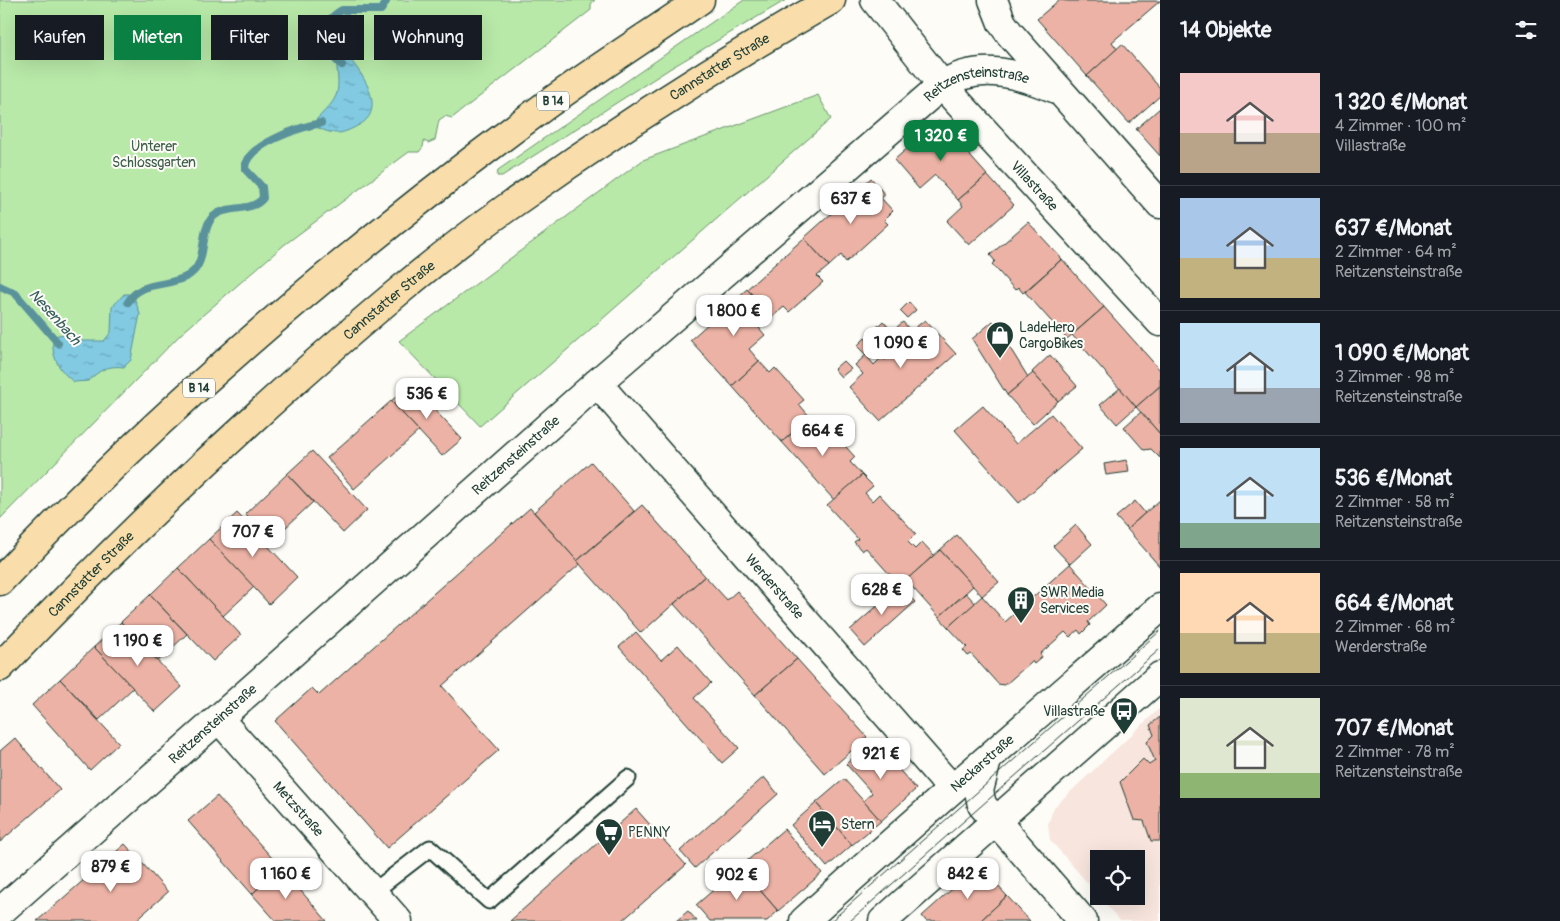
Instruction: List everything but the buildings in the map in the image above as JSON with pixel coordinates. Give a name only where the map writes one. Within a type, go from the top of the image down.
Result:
[{"type":"main road","name":"B 14","points":[[0,581],[169,415],[312,288],[535,113],[700,0]]},
{"type":"main road","name":"Cannstatter Straße","points":[[0,667],[126,537],[229,440],[350,333],[462,241],[550,178],[703,76],[831,0]]},
{"type":"street","name":"Villastraße","points":[[875,0],[942,85],[1160,322]]},
{"type":"street","points":[[1000,3],[1010,34],[1160,204]]},
{"type":"street","name":"Reitzensteinstraße","points":[[0,912],[597,383],[942,85],[956,76],[990,71],[1032,79],[1059,90]]},
{"type":"street","name":"Werderstraße","points":[[597,383],[952,789]]},
{"type":"street","name":"Neckarstraße","points":[[804,921],[1160,608]]},
{"type":"street","points":[[883,921],[1160,676]]},
{"type":"street","name":"Metzstraße","points":[[219,719],[398,921]]},
{"type":"street","points":[[987,760],[981,775],[979,791],[982,805],[1084,921]]},
{"type":"lane","points":[[373,892],[430,848],[489,901],[628,778]]},
{"type":"shaded area","points":[[1160,708],[1160,921],[1120,921],[1107,905],[1145,905],[1145,850],[1090,850],[1090,886],[1050,840],[1048,824],[1054,807]]},
{"type":"green space","name":"Unterer Schlossgarten","points":[[0,0],[595,0],[591,4],[591,10],[452,118],[445,116],[439,120],[435,140],[428,143],[424,141],[423,147],[419,152],[409,152],[284,245],[181,334],[0,519]]},
{"type":"green space","points":[[744,0],[786,0],[671,68],[502,176],[497,176],[498,170]]},
{"type":"green space","points":[[818,95],[831,119],[480,426],[399,341],[643,160]]},
{"type":"water","points":[[336,60],[350,60],[365,81],[372,101],[371,110],[367,118],[348,130],[337,133],[311,125],[336,97],[338,83]]},
{"type":"water","points":[[124,294],[133,294],[140,314],[131,360],[124,367],[104,369],[88,381],[74,382],[64,373],[57,362],[53,350],[53,336],[70,333],[82,341],[104,341],[111,332],[112,307]]},
{"type":"waterway","name":"Nesenbach","points":[[342,65],[325,44],[324,30],[328,23],[333,16],[342,10],[381,10],[387,0]]},
{"type":"waterway","name":"Nesenbach","points":[[128,302],[140,290],[181,279],[195,270],[201,256],[207,226],[216,214],[252,206],[263,198],[262,187],[245,169],[247,160],[254,152],[275,138],[321,123]]},
{"type":"waterway","name":"Nesenbach","points":[[0,286],[15,293],[58,343]]},
{"type":"tram line","points":[[831,921],[1160,631]]},
{"type":"tram line","points":[[850,921],[1160,649]]},
{"type":"place","name":"LadeHero CargoBikes","points":[[1000,359]]},
{"type":"place","name":"SWR Media Services","points":[[1021,624]]},
{"type":"place","name":"Villastraße","points":[[1124,735]]},
{"type":"place","name":"Stern","points":[[822,848]]},
{"type":"place","name":"PENNY","points":[[609,856]]}]
